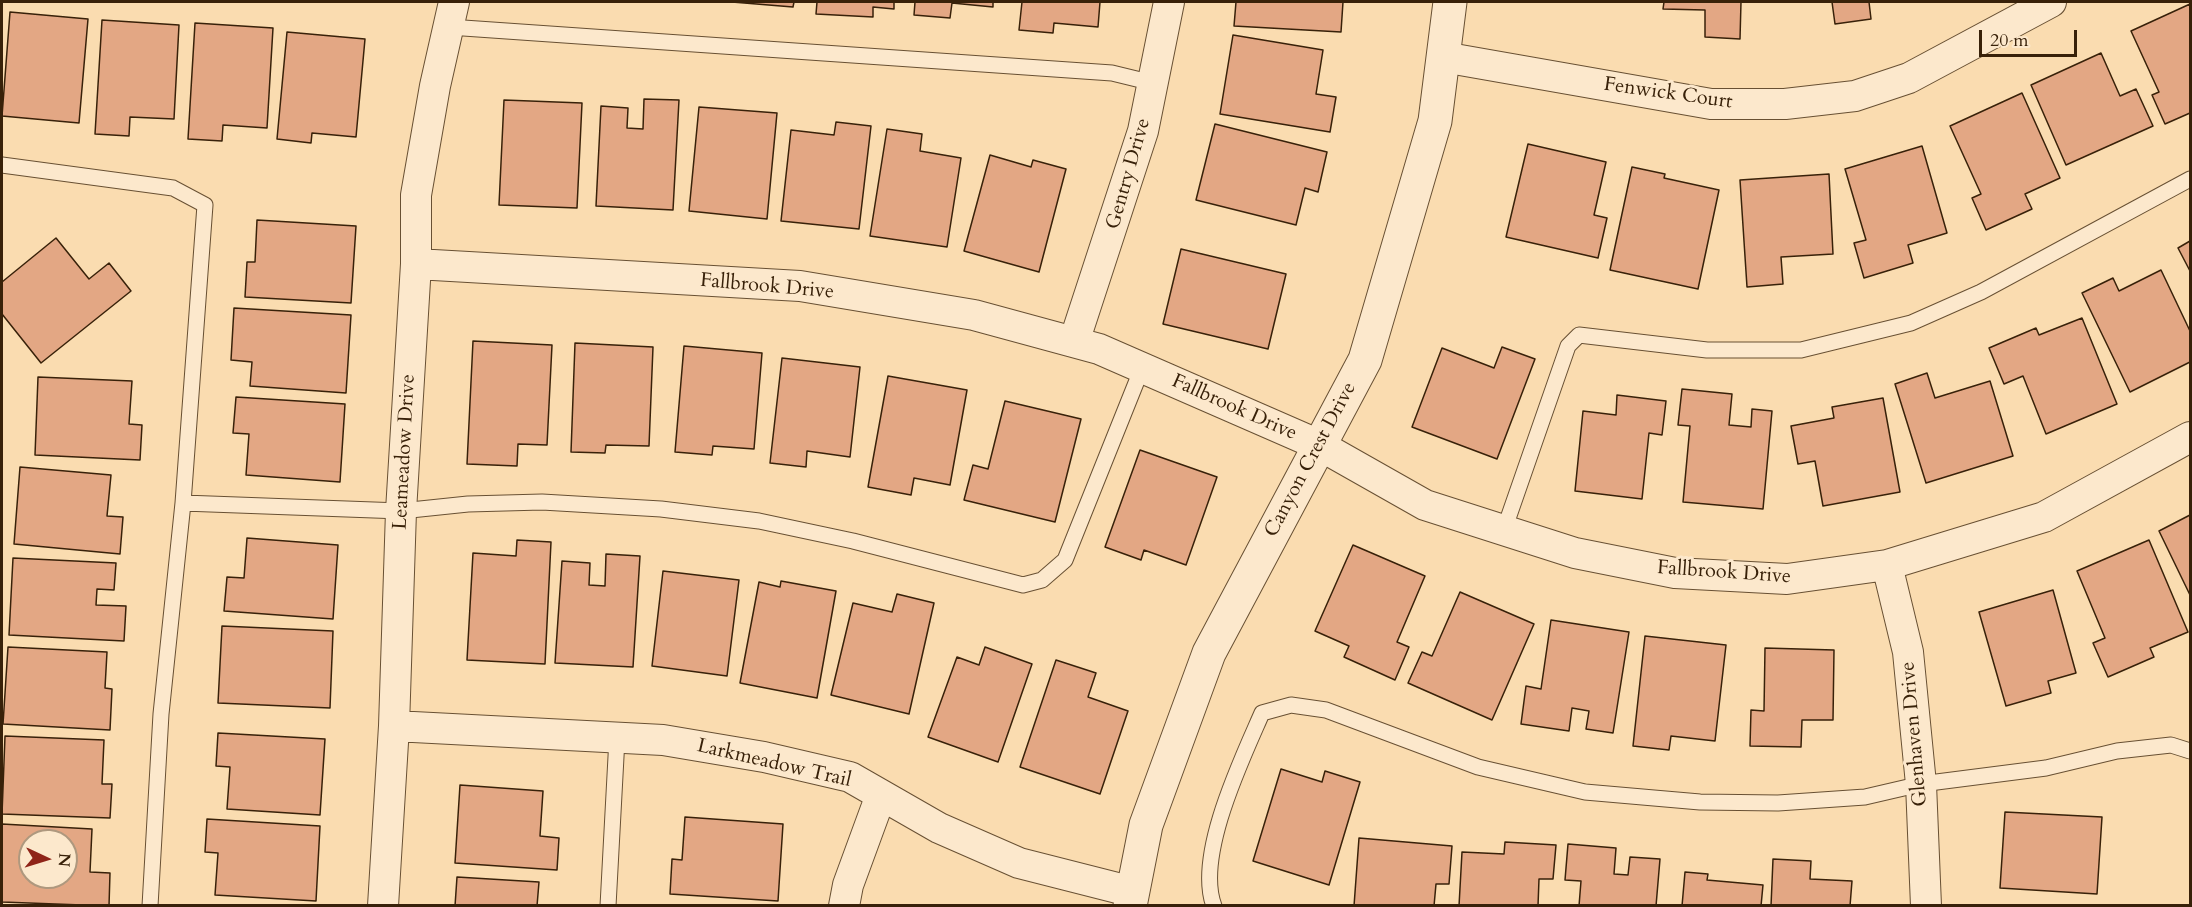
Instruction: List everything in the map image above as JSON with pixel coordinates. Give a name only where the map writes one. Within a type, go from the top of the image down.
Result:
[{"type":"street","name":"Gentry Drive","points":[[1074,342],[1143,131],[1169,2]]},
{"type":"street","name":"Canyon Crest Drive","points":[[1131,899],[1146,825],[1209,654],[1365,360],[1435,121],[1450,2]]},
{"type":"street","name":"Fenwick Court","points":[[1443,57],[1711,104],[1785,105],[1855,96],[1909,78],[2052,2]]},
{"type":"street","name":"Leameadow Drive","points":[[382,906],[394,726],[401,511],[416,264],[416,195],[435,86],[451,14]]},
{"type":"street","name":"Fallbrook Drive","points":[[416,264],[800,286],[974,315],[1099,349],[1319,445],[1425,504],[1575,553],[1675,573],[1787,579],[1887,565],[2044,517],[2190,437]]},
{"type":"street","name":"Glenhaven Drive","points":[[1887,565],[1908,652],[1921,784],[1926,906]]},
{"type":"street","name":"Larkmeadow Trail","points":[[394,726],[663,740],[764,757],[850,777],[939,828],[1019,863],[1131,899]]},
{"type":"street","points":[[844,906],[848,885],[881,795]]},
{"type":"lane","points":[[451,14],[1112,73],[1153,83]]},
{"type":"lane","points":[[2,165],[173,188],[205,205],[183,503],[161,714],[150,906]]},
{"type":"lane","points":[[1504,530],[1568,346],[1579,335],[1707,350],[1801,350],[1911,323],[1981,292],[2190,178]]},
{"type":"lane","points":[[183,503],[401,511],[468,504],[542,502],[662,508],[759,521],[853,541],[1023,585],[1042,580],[1065,560],[1142,368]]},
{"type":"lane","points":[[1214,906],[1211,897],[1212,859],[1227,793],[1262,713],[1291,705],[1326,710],[1478,767],[1585,792],[1700,802],[1778,803],[1865,797],[1921,784],[2046,768],[2117,751],[2171,745],[2190,751]]},
{"type":"lane","points":[[608,906],[617,738]]},
{"type":"building","points":[[732,2],[794,2],[793,7]]},
{"type":"building","points":[[817,2],[894,2],[894,9],[873,7],[873,17],[816,14]]},
{"type":"building","points":[[915,2],[993,2],[993,7],[952,3],[950,18],[914,15]]},
{"type":"building","points":[[1022,2],[1100,2],[1098,27],[1054,23],[1053,33],[1019,30]]},
{"type":"building","points":[[1236,2],[1343,2],[1341,32],[1234,26]]},
{"type":"building","points":[[1664,2],[1741,2],[1740,39],[1705,37],[1705,10],[1663,9]]},
{"type":"building","points":[[1832,2],[1869,2],[1871,19],[1835,24]]},
{"type":"building","points":[[2190,4],[2190,113],[2165,124],[2152,95],[2159,92],[2131,31]]},
{"type":"building","points":[[10,12],[88,19],[79,123],[2,116]]},
{"type":"building","points":[[102,20],[179,25],[174,119],[130,117],[129,136],[95,134]]},
{"type":"building","points":[[195,23],[273,28],[267,128],[223,125],[222,141],[188,139]]},
{"type":"building","points":[[287,32],[365,39],[356,137],[312,133],[311,143],[277,139]]},
{"type":"building","points":[[1233,35],[1323,50],[1316,94],[1336,97],[1330,132],[1220,114]]},
{"type":"building","points":[[2101,53],[2120,96],[2136,89],[2153,126],[2066,165],[2031,85]]},
{"type":"building","points":[[2022,93],[2060,178],[2025,194],[2032,209],[1986,230],[1972,198],[1981,194],[1950,126]]},
{"type":"building","points":[[644,99],[679,100],[673,210],[596,206],[601,106],[628,108],[627,128],[643,129]]},
{"type":"building","points":[[504,100],[582,103],[577,208],[499,205]]},
{"type":"building","points":[[699,107],[777,113],[767,219],[689,211]]},
{"type":"building","points":[[836,122],[871,126],[859,229],[781,221],[791,130],[834,135]]},
{"type":"building","points":[[1215,124],[1327,152],[1318,192],[1305,188],[1296,225],[1196,200]]},
{"type":"building","points":[[887,129],[922,134],[920,151],[961,158],[947,247],[870,236]]},
{"type":"building","points":[[1528,144],[1606,162],[1594,215],[1607,218],[1598,258],[1506,237]]},
{"type":"building","points":[[1922,146],[1947,233],[1908,245],[1913,263],[1864,278],[1854,243],[1866,240],[1845,169]]},
{"type":"building","points":[[990,155],[1031,167],[1033,160],[1066,169],[1039,272],[964,251]]},
{"type":"building","points":[[1632,167],[1665,174],[1664,178],[1719,190],[1698,289],[1610,270]]},
{"type":"building","points":[[1829,174],[1833,254],[1781,257],[1783,284],[1747,287],[1740,180]]},
{"type":"building","points":[[257,220],[356,226],[351,303],[245,297],[247,262],[255,262]]},
{"type":"building","points":[[56,238],[89,279],[109,263],[131,291],[41,363],[2,314],[2,282]]},
{"type":"building","points":[[2190,241],[2190,271],[2178,248]]},
{"type":"building","points":[[1181,249],[1286,274],[1268,349],[1163,324]]},
{"type":"building","points":[[2161,270],[2190,331],[2190,362],[2130,392],[2082,293],[2113,278],[2119,291]]},
{"type":"building","points":[[234,308],[351,315],[346,393],[250,386],[252,362],[231,360]]},
{"type":"building","points":[[2082,318],[2117,404],[2046,434],[2023,376],[2004,384],[1989,348],[2036,328],[2039,335]]},
{"type":"building","points":[[473,341],[552,345],[547,445],[518,444],[517,466],[467,464]]},
{"type":"building","points":[[575,343],[653,347],[649,446],[606,445],[605,453],[571,452]]},
{"type":"building","points":[[684,346],[762,353],[754,449],[713,446],[712,455],[675,452]]},
{"type":"building","points":[[1502,347],[1535,359],[1497,459],[1412,427],[1442,348],[1494,368]]},
{"type":"building","points":[[782,358],[860,367],[850,457],[807,451],[806,467],[770,463]]},
{"type":"building","points":[[1927,373],[1935,398],[1990,381],[2013,456],[1926,483],[1895,384]]},
{"type":"building","points":[[888,376],[967,390],[950,485],[914,478],[911,495],[868,487]]},
{"type":"building","points":[[38,377],[132,381],[129,424],[142,425],[140,460],[35,455]]},
{"type":"building","points":[[1682,389],[1732,394],[1729,425],[1751,427],[1752,409],[1772,411],[1763,509],[1683,502],[1690,426],[1678,425]]},
{"type":"building","points":[[1617,395],[1666,401],[1662,435],[1649,433],[1642,499],[1575,491],[1583,411],[1616,415]]},
{"type":"building","points":[[236,397],[345,404],[340,482],[246,475],[249,434],[233,433]]},
{"type":"building","points":[[1883,398],[1900,492],[1823,506],[1815,461],[1798,464],[1791,426],[1834,418],[1832,407]]},
{"type":"building","points":[[1005,401],[1081,419],[1055,522],[964,500],[973,465],[988,469]]},
{"type":"building","points":[[1140,450],[1217,477],[1186,565],[1144,550],[1141,560],[1105,547]]},
{"type":"building","points":[[20,467],[111,475],[107,516],[123,517],[120,554],[14,544]]},
{"type":"building","points":[[2190,515],[2190,595],[2159,531]]},
{"type":"building","points":[[247,538],[338,545],[333,619],[224,611],[227,577],[244,578]]},
{"type":"building","points":[[517,540],[551,542],[545,664],[467,660],[473,553],[516,556]]},
{"type":"building","points":[[2149,540],[2188,632],[2150,648],[2154,657],[2108,677],[2093,643],[2105,638],[2077,571]]},
{"type":"building","points":[[1353,545],[1425,576],[1397,642],[1409,647],[1395,680],[1344,657],[1349,646],[1315,631]]},
{"type":"building","points":[[606,554],[640,556],[633,667],[555,663],[562,561],[590,563],[589,585],[605,586]]},
{"type":"building","points":[[13,558],[116,563],[114,590],[97,589],[96,605],[126,606],[124,641],[9,635]]},
{"type":"building","points":[[663,571],[739,580],[727,676],[652,666]]},
{"type":"building","points":[[781,581],[836,591],[817,698],[740,683],[759,582],[780,587]]},
{"type":"building","points":[[2053,590],[2076,673],[2048,681],[2051,693],[2006,706],[1979,612]]},
{"type":"building","points":[[1460,592],[1534,624],[1492,720],[1408,683],[1422,652],[1432,656]]},
{"type":"building","points":[[897,594],[934,603],[909,714],[831,695],[853,603],[892,612]]},
{"type":"building","points":[[1551,620],[1629,632],[1613,733],[1586,729],[1589,711],[1572,708],[1569,731],[1521,724],[1526,686],[1541,689]]},
{"type":"building","points":[[222,626],[333,631],[330,708],[218,703]]},
{"type":"building","points":[[1645,636],[1726,645],[1715,741],[1671,736],[1669,750],[1633,746]]},
{"type":"building","points":[[8,647],[107,652],[105,688],[112,689],[110,730],[3,724]]},
{"type":"building","points":[[985,647],[1032,664],[998,762],[928,737],[957,657],[979,665]]},
{"type":"building","points":[[1765,648],[1834,650],[1833,720],[1802,720],[1801,747],[1750,746],[1751,710],[1764,711]]},
{"type":"building","points":[[1056,660],[1096,673],[1088,697],[1128,711],[1100,794],[1020,767]]},
{"type":"building","points":[[218,733],[325,739],[320,815],[227,809],[230,767],[216,766]]},
{"type":"building","points":[[5,736],[104,740],[102,784],[112,784],[110,818],[2,814]]},
{"type":"building","points":[[1281,769],[1322,782],[1325,771],[1360,782],[1329,885],[1253,861]]},
{"type":"building","points":[[460,785],[543,791],[540,836],[559,838],[557,870],[455,863]]},
{"type":"building","points":[[2005,812],[2102,817],[2097,894],[2000,888]]},
{"type":"building","points":[[685,817],[783,824],[778,901],[670,894],[672,859],[682,860]]},
{"type":"building","points":[[207,819],[320,826],[316,901],[215,895],[218,853],[205,852]]},
{"type":"building","points":[[2,824],[92,829],[90,872],[110,873],[109,906],[2,902]]},
{"type":"building","points":[[1359,838],[1452,846],[1449,884],[1436,884],[1434,906],[1354,906]]},
{"type":"building","points":[[1505,842],[1556,845],[1553,879],[1539,879],[1538,906],[1459,906],[1462,852],[1504,854]]},
{"type":"building","points":[[1568,844],[1616,848],[1614,874],[1628,875],[1630,857],[1660,859],[1656,906],[1579,906],[1581,881],[1565,880]]},
{"type":"building","points":[[1773,859],[1811,861],[1810,879],[1852,881],[1850,906],[1771,906]]},
{"type":"building","points":[[1685,872],[1708,874],[1707,880],[1763,885],[1761,906],[1682,906]]},
{"type":"building","points":[[457,877],[539,882],[537,906],[455,906]]}]
